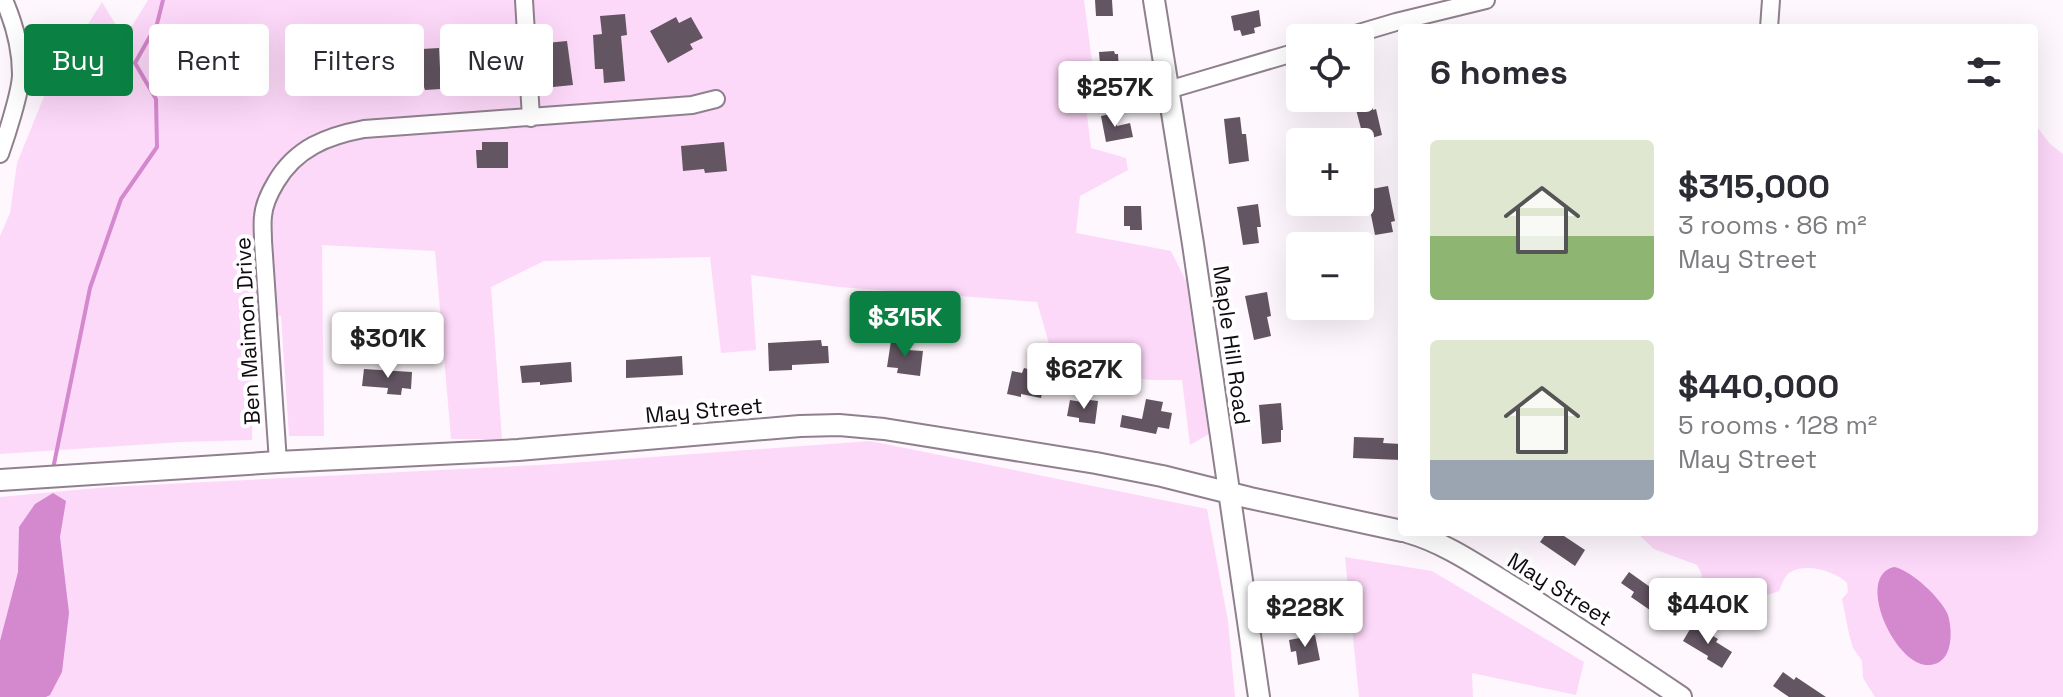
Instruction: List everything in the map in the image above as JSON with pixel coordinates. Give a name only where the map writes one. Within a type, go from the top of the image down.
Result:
[{"type":"street","points":[[0,154],[22,77],[13,21],[4,0]]},
{"type":"street","points":[[524,0],[531,118]]},
{"type":"street","name":"Maple Hill Road","points":[[1154,0],[1259,697]]},
{"type":"street","points":[[1419,22],[1486,0]]},
{"type":"street","points":[[1769,24],[1771,0]]},
{"type":"street","points":[[1374,31],[1398,26]]},
{"type":"street","points":[[1168,90],[1286,55]]},
{"type":"street","name":"Ben Maimon Drive","points":[[278,462],[263,214],[269,194],[289,163],[323,140],[352,131],[692,105],[716,99]]},
{"type":"street","name":"May Street","points":[[0,480],[518,450],[839,425],[900,431],[1083,461],[1398,530]]},
{"type":"street","name":"May Street","points":[[1419,536],[1479,566],[1550,609],[1681,697]]},
{"type":"shaded area","points":[[148,0],[1084,0],[1094,77],[1124,82],[1130,95],[1111,107],[1086,107],[1091,148],[1126,158],[1128,170],[1080,196],[1076,233],[1171,251],[1186,281],[1209,434],[1190,445],[1182,380],[1057,371],[1037,302],[839,287],[751,275],[756,350],[721,353],[710,257],[544,261],[491,287],[502,439],[451,439],[435,251],[322,245],[324,436],[289,436],[281,316],[255,311],[252,440],[0,454],[0,236],[10,213],[17,163],[44,96],[133,96],[133,24]]},
{"type":"shaded area","points":[[102,2],[115,24],[88,24]]},
{"type":"shaded area","points":[[2038,128],[2063,154],[2063,697],[1875,697],[1863,678],[1862,661],[1853,648],[1849,634],[1842,599],[1848,592],[1847,583],[1842,579],[1820,569],[1803,568],[1789,573],[1779,591],[1772,594],[1751,594],[1727,578],[1721,578],[1711,589],[1700,584],[1702,575],[1697,565],[1654,549],[1640,536],[2038,536]]},
{"type":"shaded area","points":[[870,441],[1207,509],[1228,621],[1235,697],[0,697],[0,497],[108,487],[557,464]]},
{"type":"shaded area","points":[[53,493],[66,501],[60,537],[69,613],[62,672],[46,697],[0,697],[0,641],[18,572],[19,527],[35,504]]},
{"type":"shaded area","points":[[1345,557],[1432,571],[1584,662],[1576,695],[1472,673],[1473,697],[1359,697]]},
{"type":"shaded area","points":[[1894,567],[1925,586],[1945,608],[1951,630],[1949,646],[1943,659],[1937,663],[1916,662],[1892,637],[1884,620],[1878,586],[1883,574]]},
{"type":"building","points":[[1095,0],[1112,0],[1113,16],[1096,16]]},
{"type":"building","points":[[1259,10],[1261,26],[1254,28],[1255,33],[1242,36],[1240,30],[1234,31],[1231,16]]},
{"type":"building","points":[[625,14],[627,35],[621,36],[625,81],[604,83],[603,69],[595,69],[593,35],[602,34],[600,16]]},
{"type":"building","points":[[676,17],[679,23],[691,17],[703,38],[690,44],[693,49],[668,63],[650,31]]},
{"type":"building","points":[[567,41],[573,85],[553,87],[553,42]]},
{"type":"building","points":[[439,48],[440,89],[425,90],[424,49]]},
{"type":"building","points":[[1114,51],[1118,54],[1117,75],[1101,77],[1099,52]]},
{"type":"building","points":[[1376,109],[1382,135],[1374,137],[1374,128],[1361,128],[1357,112],[1374,112]]},
{"type":"building","points":[[1115,113],[1117,126],[1130,123],[1133,137],[1106,142],[1101,116]]},
{"type":"building","points":[[1240,117],[1242,134],[1246,134],[1249,161],[1229,164],[1224,119]]},
{"type":"building","points":[[482,142],[508,142],[508,168],[477,168],[476,150],[482,150]]},
{"type":"building","points":[[724,142],[727,171],[683,171],[681,146]]},
{"type":"building","points":[[1388,186],[1395,221],[1391,222],[1393,232],[1375,235],[1371,216],[1374,216],[1374,189]]},
{"type":"building","points":[[1258,204],[1261,227],[1257,227],[1259,243],[1243,245],[1237,207]]},
{"type":"building","points":[[1124,206],[1141,206],[1142,230],[1130,230],[1130,226],[1124,226]]},
{"type":"building","points":[[1267,292],[1271,336],[1254,340],[1245,296]]},
{"type":"building","points":[[821,340],[822,346],[828,346],[829,363],[792,365],[792,370],[769,371],[768,343]]},
{"type":"building","points":[[891,341],[909,343],[908,350],[923,351],[920,376],[897,373],[898,368],[887,367]]},
{"type":"building","points":[[682,356],[683,375],[626,378],[626,360]]},
{"type":"building","points":[[571,362],[572,382],[522,383],[520,366]]},
{"type":"building","points":[[1024,368],[1036,371],[1035,376],[1045,378],[1041,398],[1007,394],[1012,371],[1022,373]]},
{"type":"building","points":[[364,369],[412,372],[411,389],[402,388],[401,395],[387,394],[388,388],[362,386]]},
{"type":"building","points":[[1082,399],[1098,401],[1095,424],[1079,422],[1079,418],[1067,416],[1070,400],[1082,402]]},
{"type":"building","points":[[1146,399],[1163,402],[1161,411],[1172,413],[1169,429],[1158,427],[1156,434],[1120,427],[1122,415],[1142,419]]},
{"type":"building","points":[[1281,403],[1281,442],[1262,444],[1259,405]]},
{"type":"building","points":[[1354,437],[1384,438],[1383,443],[1398,444],[1398,460],[1353,458]]},
{"type":"building","points":[[1544,536],[1564,536],[1585,550],[1575,566],[1540,542]]},
{"type":"building","points":[[1629,572],[1657,592],[1663,584],[1674,592],[1669,599],[1674,604],[1663,619],[1631,597],[1634,592],[1621,583]]},
{"type":"building","points":[[1693,624],[1732,652],[1722,668],[1683,641]]},
{"type":"building","points":[[1315,635],[1320,660],[1298,665],[1296,651],[1291,652],[1289,640]]},
{"type":"building","points":[[1783,672],[1826,697],[1789,697],[1773,686]]},
{"type":"waterway","points":[[54,464],[90,288],[121,199],[157,147],[156,99],[135,63],[157,24],[163,0]]}]
